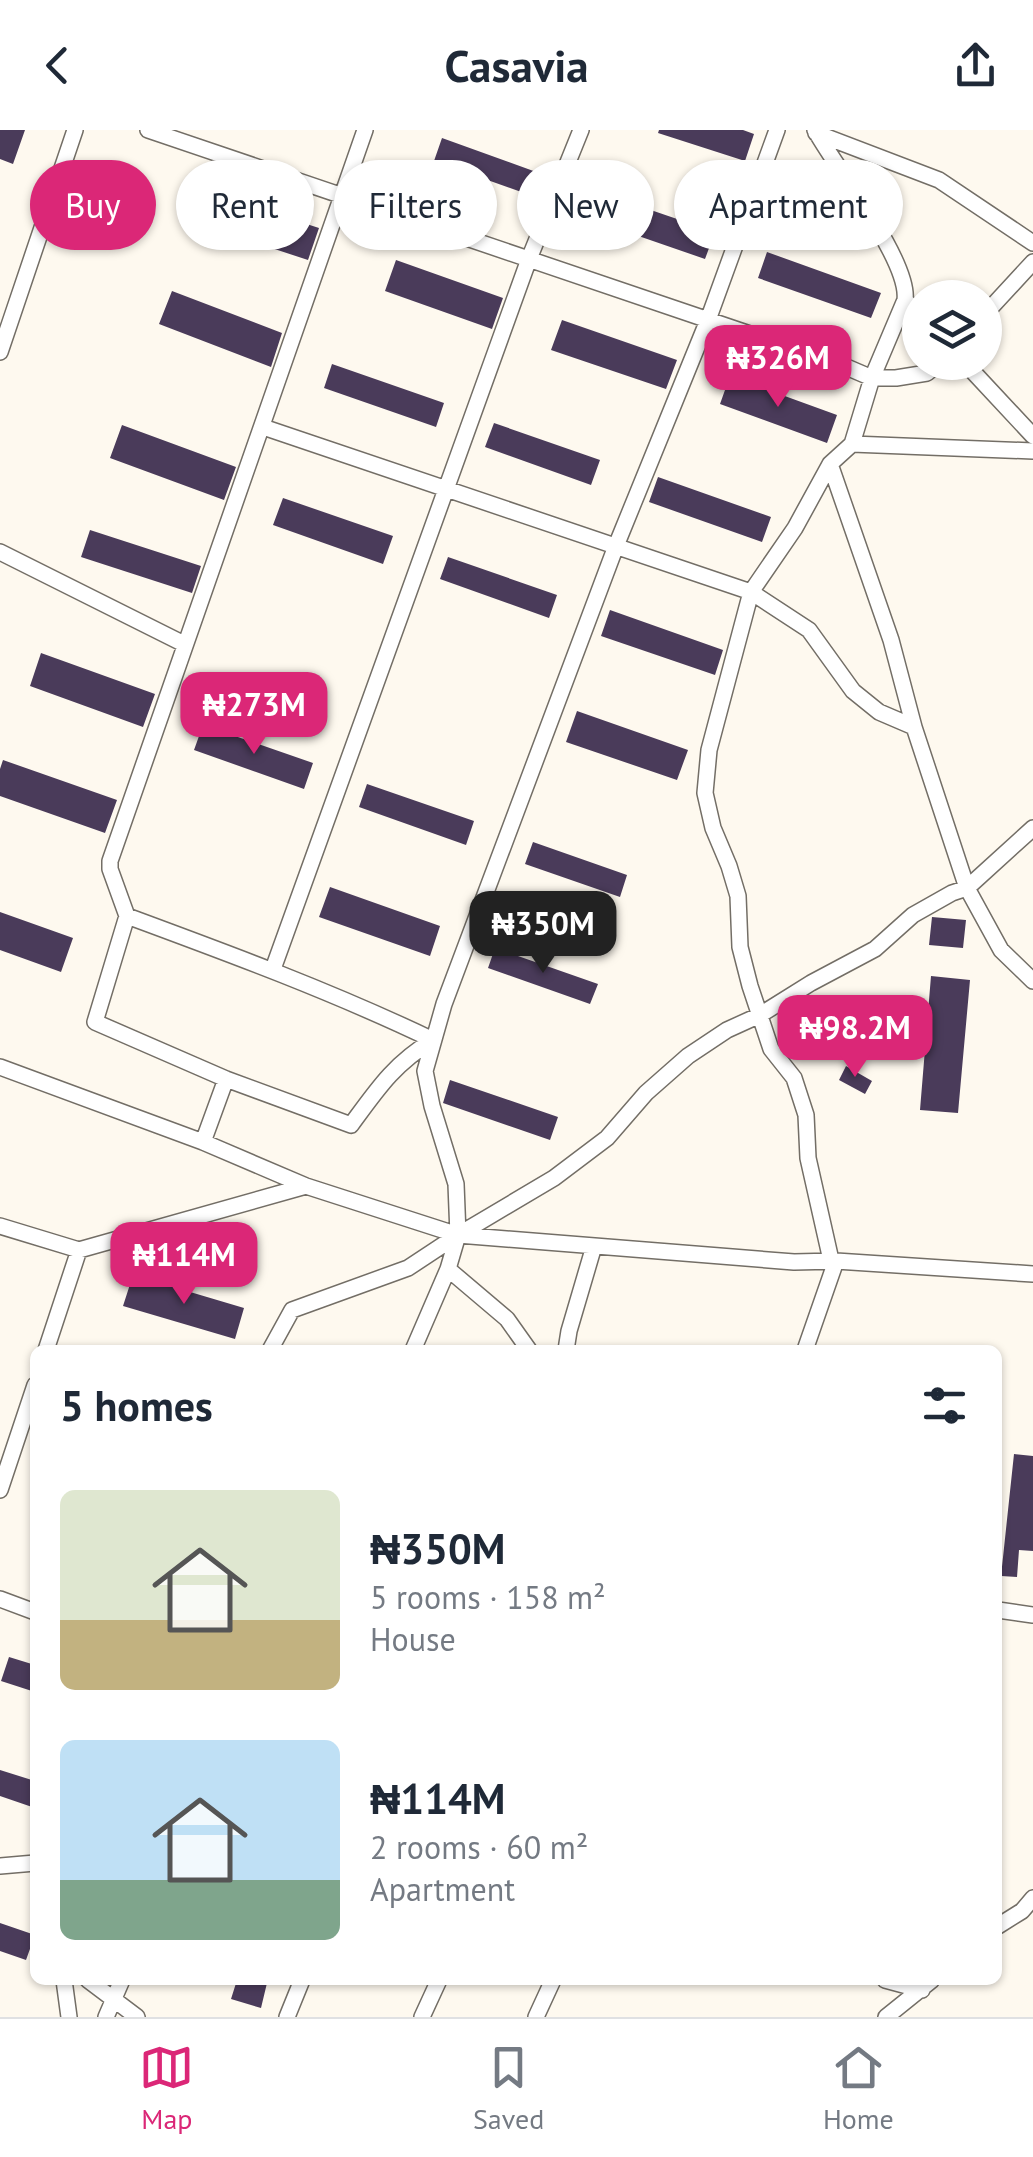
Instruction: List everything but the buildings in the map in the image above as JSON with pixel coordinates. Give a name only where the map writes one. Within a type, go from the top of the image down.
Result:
[{"type":"street","points":[[0,352],[75,130]]},
{"type":"street","points":[[148,130],[334,193]]},
{"type":"street","points":[[355,160],[365,130]]},
{"type":"street","points":[[273,970],[528,259],[581,130]]},
{"type":"street","points":[[415,1345],[448,1269],[458,1235],[456,1184],[425,1071],[433,1040],[616,546],[708,320],[776,130]]},
{"type":"street","points":[[816,132],[939,180],[1033,243]]},
{"type":"street","points":[[816,132],[894,257],[903,280]]},
{"type":"street","points":[[334,219],[110,861],[127,916],[96,1022],[226,1079],[351,1125],[388,1074],[433,1040]]},
{"type":"street","points":[[497,248],[872,378],[902,375]]},
{"type":"street","points":[[1002,296],[1033,262]]},
{"type":"street","points":[[808,1345],[833,1263],[808,1158],[806,1115],[794,1078],[771,1049],[740,947],[738,896],[704,793],[709,750],[750,592],[795,528],[830,464],[852,444],[872,378],[902,307]]},
{"type":"street","points":[[981,380],[1033,436]]},
{"type":"street","points":[[263,427],[750,592],[809,630],[854,691],[879,712],[914,727]]},
{"type":"street","points":[[852,444],[1033,451]]},
{"type":"street","points":[[830,464],[891,640],[914,727],[967,888],[1001,950],[1033,981]]},
{"type":"street","points":[[0,552],[184,644]]},
{"type":"street","points":[[273,1345],[292,1310],[408,1268],[554,1178],[606,1138],[646,1093],[688,1056],[727,1030],[874,949],[913,915],[952,892],[967,888],[1033,828]]},
{"type":"street","points":[[127,916],[273,970],[433,1040]]},
{"type":"street","points":[[0,1068],[203,1142],[306,1186],[458,1235],[794,1262],[1033,1274]]},
{"type":"street","points":[[203,1142],[226,1079]]},
{"type":"street","points":[[0,1226],[80,1250],[306,1186]]},
{"type":"street","points":[[567,1345],[594,1246]]},
{"type":"street","points":[[48,1345],[80,1250]]},
{"type":"street","points":[[448,1269],[507,1319],[525,1345]]},
{"type":"street","points":[[0,1490],[30,1399]]},
{"type":"street","points":[[0,1599],[30,1610]]},
{"type":"street","points":[[1002,1611],[1033,1615]]},
{"type":"street","points":[[0,1866],[30,1864]]},
{"type":"street","points":[[1002,1924],[1022,1911],[1033,1898]]},
{"type":"street","points":[[65,1985],[69,2017]]},
{"type":"street","points":[[95,1985],[137,2017]]},
{"type":"street","points":[[106,2017],[120,1985]]},
{"type":"street","points":[[287,2017],[300,1985]]},
{"type":"street","points":[[422,2017],[437,1985]]},
{"type":"street","points":[[536,2017],[551,1985]]},
{"type":"street","points":[[886,2017],[927,1985]]}]
